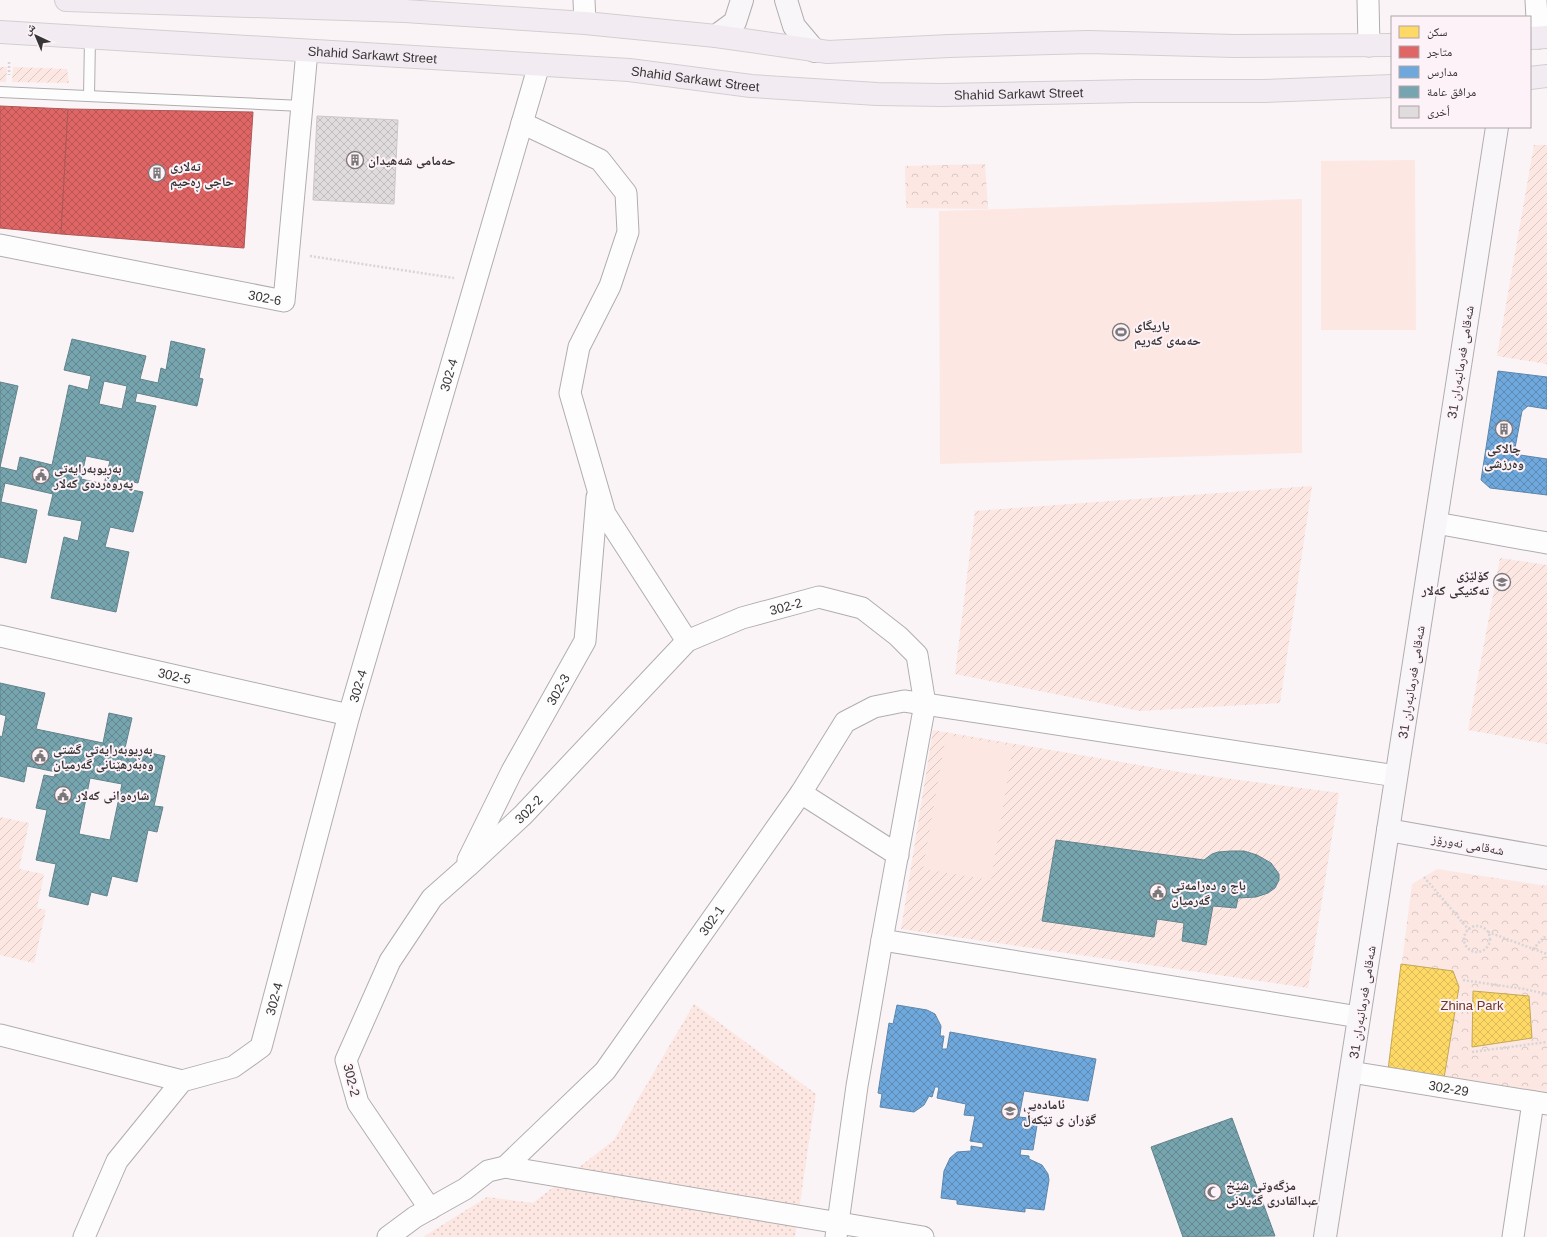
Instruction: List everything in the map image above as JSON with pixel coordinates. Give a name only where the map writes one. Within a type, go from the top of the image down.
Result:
[{"type":"main road","points":[[66,0],[405,6],[716,36],[828,52],[949,46],[1088,42],[1234,46],[1391,45]]},
{"type":"main road","points":[[716,36],[735,22],[742,0]]},
{"type":"main road","points":[[786,0],[794,26],[815,51]]},
{"type":"main road","name":"Shahid Sarkawt Street","points":[[1,32],[629,70],[751,86],[877,94],[942,95],[1136,91],[1264,91],[1391,86]]},
{"type":"main road","points":[[1531,78],[1547,76]]},
{"type":"main road","name":"شەقامی فەرمانبەران 31","points":[[1325,1237],[1496,128]]},
{"type":"main road","name":"شەقامی نەورۆز","points":[[1388,830],[1547,858]]},
{"type":"street","points":[[584,0],[585,23]]},
{"type":"street","points":[[1368,0],[1369,46]]},
{"type":"street","points":[[1536,0],[1538,38]]},
{"type":"street","name":"302-6","points":[[0,245],[284,301],[307,51]]},
{"type":"street","name":"302-4","points":[[182,1081],[233,1067],[261,1047],[349,715],[539,65]]},
{"type":"street","points":[[522,123],[600,160],[626,193],[628,232],[610,286],[579,347],[570,393],[605,514],[687,641]]},
{"type":"street","name":"302-3","points":[[462,872],[512,771],[585,641],[598,490]]},
{"type":"street","points":[[1436,523],[1547,543]]},
{"type":"street","name":"302-2","points":[[430,1209],[358,1103],[346,1060],[390,961],[432,898],[523,815],[687,641],[742,618],[819,597],[862,608],[898,636],[917,655],[925,704]]},
{"type":"street","name":"302-5","points":[[0,636],[349,715]]},
{"type":"street","name":"302-1","points":[[505,1167],[605,1071],[800,793],[845,722],[874,707],[904,701],[1396,776]]},
{"type":"street","points":[[837,1230],[857,1086],[925,704]]},
{"type":"street","points":[[800,793],[898,855]]},
{"type":"street","points":[[882,940],[1359,1017]]},
{"type":"street","points":[[0,1035],[182,1081],[117,1161],[84,1237]]},
{"type":"street","name":"302-29","points":[[1351,1072],[1540,1103]]},
{"type":"street","points":[[1513,1237],[1540,1103]]},
{"type":"street","points":[[388,1237],[415,1217],[465,1189],[488,1171],[505,1167],[837,1230],[923,1237]]},
{"type":"lane","points":[[89,96],[90,38]]},
{"type":"lane","points":[[0,92],[302,106]]},
{"type":"path","points":[[288,253],[476,281]]},
{"type":"path","points":[[1424,877],[1469,930]]},
{"type":"path","points":[[1488,932],[1490,940],[1486,948],[1479,952],[1475,952],[1468,948],[1464,941],[1466,933],[1469,930],[1472,928],[1481,927],[1488,932],[1547,954]]},
{"type":"path","points":[[1533,949],[1544,937],[1547,938]]},
{"type":"path","points":[[1463,980],[1547,994]]},
{"type":"path","points":[[1472,1052],[1547,1042]]},
{"type":"green space","points":[[0,67],[7,67],[6,82],[0,82]]},
{"type":"green space","points":[[13,67],[67,69],[69,83],[12,82]]},
{"type":"green space","points":[[1534,145],[1547,145],[1547,364],[1497,356]]},
{"type":"green space","points":[[1415,160],[1416,330],[1321,330],[1321,161]]},
{"type":"green space","points":[[985,164],[988,209],[906,208],[905,166]]},
{"type":"green space","name":"یاریگای ‌حەمەی کەریم","points":[[1302,199],[1302,453],[940,464],[939,211]]},
{"type":"green space","points":[[1312,486],[1280,703],[1140,711],[955,674],[975,511]]},
{"type":"green space","points":[[1500,558],[1547,565],[1547,744],[1468,730]]},
{"type":"green space","points":[[933,730],[1186,773],[1339,793],[1308,988],[901,929]]},
{"type":"green space","points":[[946,735],[1013,746],[991,880],[923,869]]},
{"type":"green space","points":[[0,817],[29,823],[19,869],[44,874],[37,908],[46,910],[34,963],[0,955]]},
{"type":"green space","name":"Zhina Park","points":[[1437,869],[1547,886],[1547,1094],[1388,1070],[1412,884]]},
{"type":"green space","points":[[694,1004],[816,1094],[795,1237],[423,1237],[487,1197],[533,1203],[614,1140]]},
{"type":"building: سكن","points":[[1401,964],[1453,971],[1459,987],[1444,1078],[1388,1070]]},
{"type":"building: سكن","points":[[1473,991],[1529,996],[1532,1038],[1472,1047]]},
{"type":"building: متاجر","points":[[0,106],[68,109],[61,234],[0,228]]},
{"type":"building: متاجر","name":"تەلاری حاجی ڕەحیم","points":[[68,109],[253,112],[244,248],[61,234]]},
{"type":"building: مدارس","name":"چالاکی وەرزشی","points":[[1498,371],[1547,377],[1547,409],[1528,406],[1522,411],[1515,448],[1520,455],[1547,459],[1547,495],[1490,488],[1481,480]]},
{"type":"building: مدارس","points":[[897,1005],[927,1010],[935,1014],[941,1026],[940,1036],[944,1036],[942,1049],[947,1049],[950,1032],[1096,1059],[1088,1101],[1024,1091],[1019,1117],[1038,1119],[1033,1150],[1021,1149],[1020,1155],[1029,1156],[1029,1159],[1042,1165],[1048,1174],[1049,1180],[1044,1210],[1025,1208],[1025,1212],[957,1204],[957,1200],[941,1198],[944,1171],[950,1158],[957,1152],[971,1151],[971,1146],[983,1148],[983,1143],[970,1141],[975,1116],[964,1115],[966,1104],[937,1098],[939,1087],[935,1087],[932,1097],[929,1096],[924,1105],[914,1112],[880,1107],[882,1094],[878,1093],[889,1023],[893,1024]]},
{"type":"building: مرافق عامة","name":"بەڕیوبەرایەتی پەروەردەی کەلار","points":[[72,339],[146,356],[140,379],[158,383],[161,368],[166,370],[171,341],[205,349],[199,378],[203,379],[197,406],[137,393],[135,402],[156,406],[138,483],[118,479],[116,487],[143,492],[133,532],[110,527],[105,547],[129,552],[116,612],[51,598],[64,537],[78,541],[82,521],[48,515],[53,494],[5,483],[1,502],[37,510],[26,563],[0,557],[0,467],[17,471],[20,457],[52,465],[69,385],[88,390],[91,376],[64,370]],"holes":[[[104,381],[127,386],[122,409],[99,404]],[[86,456],[110,461],[104,484],[81,479]]]},
{"type":"building: مرافق عامة","points":[[0,382],[18,386],[0,467]]},
{"type":"building: مرافق عامة","name":"شارەوانی کەلار","points":[[0,683],[45,693],[36,729],[103,743],[109,713],[132,718],[125,748],[165,756],[154,806],[163,807],[157,832],[148,830],[137,882],[112,876],[107,896],[91,892],[88,905],[49,896],[56,864],[36,860],[47,810],[36,808],[44,775],[54,777],[56,772],[27,766],[24,782],[0,776],[0,736],[2,737],[6,716],[0,714]],"holes":[[[90,778],[122,784],[110,840],[79,834]]]},
{"type":"building: مرافق عامة","name":"باج و دەرامەتی گەرمیان","points":[[1056,840],[1204,860],[1212,854],[1218,852],[1244,851],[1257,855],[1271,863],[1279,874],[1279,880],[1275,888],[1268,893],[1256,897],[1238,898],[1236,908],[1213,906],[1206,945],[1182,941],[1184,923],[1157,919],[1154,937],[1042,921]]},
{"type":"building: مرافق عامة","name":"مزگەوتی شێخ عبدالقادری گەیلانی","points":[[1232,1118],[1275,1236],[1183,1237],[1151,1147]]},
{"type":"building: أخرى","name":"حەمامی شەهیدان","points":[[317,116],[398,120],[394,204],[313,200]]},
{"type":"place","name":"حەمامی شەهیدان","points":[[355,160]]},
{"type":"place","name":"تەلاری حاجی ڕەحیم","points":[[157,173]]},
{"type":"place","name":"یاریگای ‌حەمەی کەریم","points":[[1121,332]]},
{"type":"place","name":"چالاکی وەرزشی","points":[[1504,429]]},
{"type":"place","name":"بەڕیوبەرایەتی پەروەردەی کەلار","points":[[41,475]]},
{"type":"place","name":"کۆلێژی تەکنیکی کەلار","points":[[1502,582]]},
{"type":"place","name":"بەڕیوبەرایەتی گشتی وەبەرهێنانی گەرمیان","points":[[40,756]]},
{"type":"place","name":"شارەوانی کەلار","points":[[63,795]]},
{"type":"place","name":"باج و دەرامەتی گەرمیان","points":[[1158,892]]},
{"type":"place","name":"ئامادەیی گۆران ی تێکەڵ","points":[[1010,1111]]},
{"type":"place","name":"مزگەوتی شێخ عبدالقادری گەیلانی","points":[[1213,1192]]}]
